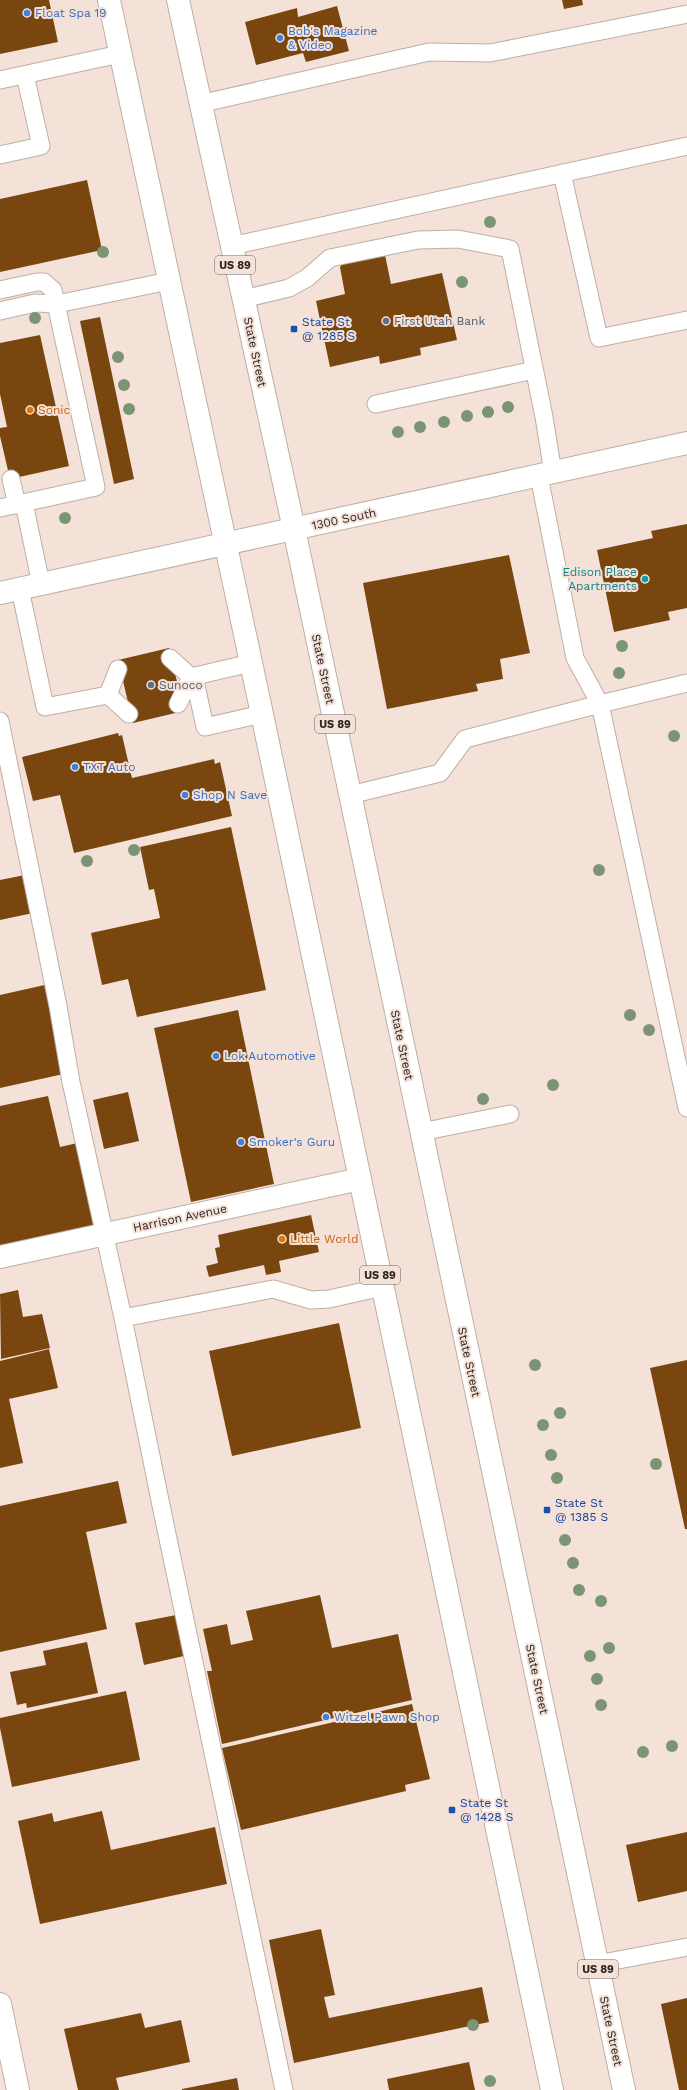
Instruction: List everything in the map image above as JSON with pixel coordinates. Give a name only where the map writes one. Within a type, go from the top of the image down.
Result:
[{"type":"main road","name":"US 89","points":[[109,0],[226,544],[552,2090]]},
{"type":"main road","name":"State Street","points":[[178,0],[294,529],[624,2090]]},
{"type":"main road","name":"1300 South","points":[[10,591],[687,443]]},
{"type":"main road","name":"Harrison Avenue","points":[[0,1257],[360,1178]]},
{"type":"main road","points":[[0,2004],[18,2090]]},
{"type":"lane","points":[[200,104],[429,52],[490,53],[687,14]]},
{"type":"lane","points":[[0,80],[120,54]]},
{"type":"lane","points":[[0,155],[41,146],[25,75]]},
{"type":"lane","points":[[231,246],[687,146]]},
{"type":"lane","points":[[562,173],[599,338],[687,320]]},
{"type":"lane","points":[[243,299],[289,288],[307,278],[330,258],[418,240],[458,239],[510,249],[534,370],[546,474],[575,658],[600,704],[687,1108]]},
{"type":"lane","points":[[0,311],[35,303],[57,304],[169,281]]},
{"type":"lane","points":[[0,290],[44,282],[53,290],[96,487],[0,508]]},
{"type":"lane","points":[[376,404],[534,370]]},
{"type":"lane","points":[[11,479],[20,504],[41,584]]},
{"type":"lane","points":[[10,591],[45,707],[125,691]]},
{"type":"lane","points":[[170,658],[193,677],[205,727],[262,714]]},
{"type":"lane","points":[[175,681],[251,663]]},
{"type":"lane","points":[[108,695],[118,669]]},
{"type":"lane","points":[[178,704],[193,677]]},
{"type":"lane","points":[[350,795],[440,773],[465,739],[687,683]]},
{"type":"lane","points":[[108,695],[129,714]]},
{"type":"lane","points":[[0,721],[58,1006],[71,1082],[106,1234],[162,1515],[284,2090]]},
{"type":"lane","points":[[421,1132],[510,1114]]},
{"type":"lane","points":[[123,1318],[273,1289],[311,1300],[330,1299],[383,1288]]},
{"type":"lane","points":[[597,1964],[687,1947]]},
{"type":"building","points":[[0,0],[49,0],[58,42],[0,54]]},
{"type":"building","points":[[562,0],[582,0],[583,5],[564,9]]},
{"type":"building","points":[[337,6],[349,51],[306,62],[303,53],[256,65],[245,22],[297,8],[298,17]]},
{"type":"building","points":[[87,180],[102,250],[0,272],[0,199]]},
{"type":"building","name":"First Utah Bank","points":[[384,250],[391,284],[442,273],[457,340],[420,348],[421,355],[380,364],[379,356],[330,367],[316,301],[345,294],[340,267],[345,259]]},
{"type":"building","points":[[100,317],[134,479],[114,484],[80,321]]},
{"type":"building","name":"Sonic","points":[[40,335],[69,466],[10,479],[0,436],[0,428],[7,427],[0,394],[0,343]]},
{"type":"building","name":"Edison Place Apartments","points":[[687,524],[687,608],[668,612],[670,620],[614,632],[597,550],[653,538],[651,531]]},
{"type":"building","points":[[509,555],[530,653],[500,659],[503,679],[476,684],[478,691],[387,709],[363,583]]},
{"type":"building","name":"Sunoco","points":[[169,648],[184,711],[133,723],[118,660]]},
{"type":"building","points":[[118,733],[119,736],[122,735],[132,778],[214,759],[215,764],[220,762],[232,816],[74,853],[60,795],[33,801],[22,757]]},
{"type":"building","points":[[231,827],[266,990],[137,1017],[128,979],[102,985],[91,933],[160,918],[154,889],[149,890],[140,847]]},
{"type":"building","points":[[25,875],[33,913],[0,920],[0,880]]},
{"type":"building","points":[[49,984],[68,1073],[0,1088],[0,995]]},
{"type":"building","points":[[238,1010],[274,1184],[191,1202],[154,1028]]},
{"type":"building","points":[[128,1092],[139,1141],[104,1149],[93,1100]]},
{"type":"building","points":[[48,1096],[60,1147],[82,1142],[100,1227],[0,1249],[0,1106]]},
{"type":"building","points":[[311,1215],[319,1252],[279,1261],[281,1272],[266,1275],[264,1265],[209,1277],[206,1266],[218,1263],[215,1248],[220,1247],[218,1235]]},
{"type":"building","points":[[18,1290],[23,1317],[42,1314],[50,1348],[1,1359],[0,1294]]},
{"type":"building","points":[[339,1323],[361,1428],[232,1456],[209,1351]]},
{"type":"building","points":[[49,1349],[58,1388],[9,1399],[23,1463],[0,1468],[0,1361]]},
{"type":"building","points":[[687,1360],[687,1529],[685,1529],[650,1368]]},
{"type":"building","points":[[118,1481],[127,1523],[86,1532],[107,1629],[0,1652],[0,1506]]},
{"type":"building","points":[[320,1595],[332,1648],[398,1634],[412,1700],[222,1744],[207,1671],[212,1671],[203,1629],[227,1624],[231,1645],[253,1640],[246,1611]]},
{"type":"building","points":[[176,1615],[184,1656],[144,1665],[135,1623]]},
{"type":"building","points":[[87,1642],[98,1693],[27,1708],[26,1703],[17,1705],[10,1672],[46,1665],[43,1651]]},
{"type":"building","points":[[126,1691],[140,1760],[12,1787],[0,1728],[0,1718]]},
{"type":"building","points":[[412,1704],[430,1779],[405,1785],[406,1791],[241,1830],[222,1748]]},
{"type":"building","points":[[102,1811],[111,1850],[215,1827],[227,1884],[40,1924],[18,1821],[52,1813],[54,1822]]},
{"type":"building","points":[[687,1832],[687,1891],[638,1902],[626,1845]]},
{"type":"building","points":[[321,1929],[335,1995],[324,1997],[329,2018],[482,1987],[489,2022],[294,2063],[269,1940]]},
{"type":"building","points":[[687,1998],[687,2090],[679,2090],[661,2004]]},
{"type":"building","points":[[141,2013],[145,2028],[181,2020],[190,2062],[116,2078],[119,2090],[78,2090],[64,2029]]},
{"type":"building","points":[[469,2062],[475,2090],[389,2090],[387,2079]]},
{"type":"building","points":[[237,2078],[239,2090],[182,2090],[182,2089]]},
{"type":"place","name":"Float Spa 19","points":[[27,13]]},
{"type":"place","name":"Bob's Magazine & Video","points":[[280,38]]},
{"type":"place","name":"First Utah Bank","points":[[386,321]]},
{"type":"place","name":"State St @ 1285 S","points":[[294,329]]},
{"type":"place","name":"Sonic","points":[[30,410]]},
{"type":"place","name":"Edison Place Apartments","points":[[645,579]]},
{"type":"place","name":"Sunoco","points":[[151,685]]},
{"type":"place","name":"TXT Auto","points":[[75,767]]},
{"type":"place","name":"Shop N Save","points":[[185,795]]},
{"type":"place","name":"Lok Automotive","points":[[216,1056]]},
{"type":"place","name":"Smoker's Guru","points":[[241,1142]]},
{"type":"place","name":"Little World","points":[[282,1239]]},
{"type":"place","name":"State St @ 1385 S","points":[[547,1510]]},
{"type":"place","name":"Witzel Pawn Shop","points":[[326,1717]]},
{"type":"place","name":"State St @ 1428 S","points":[[452,1810]]}]
